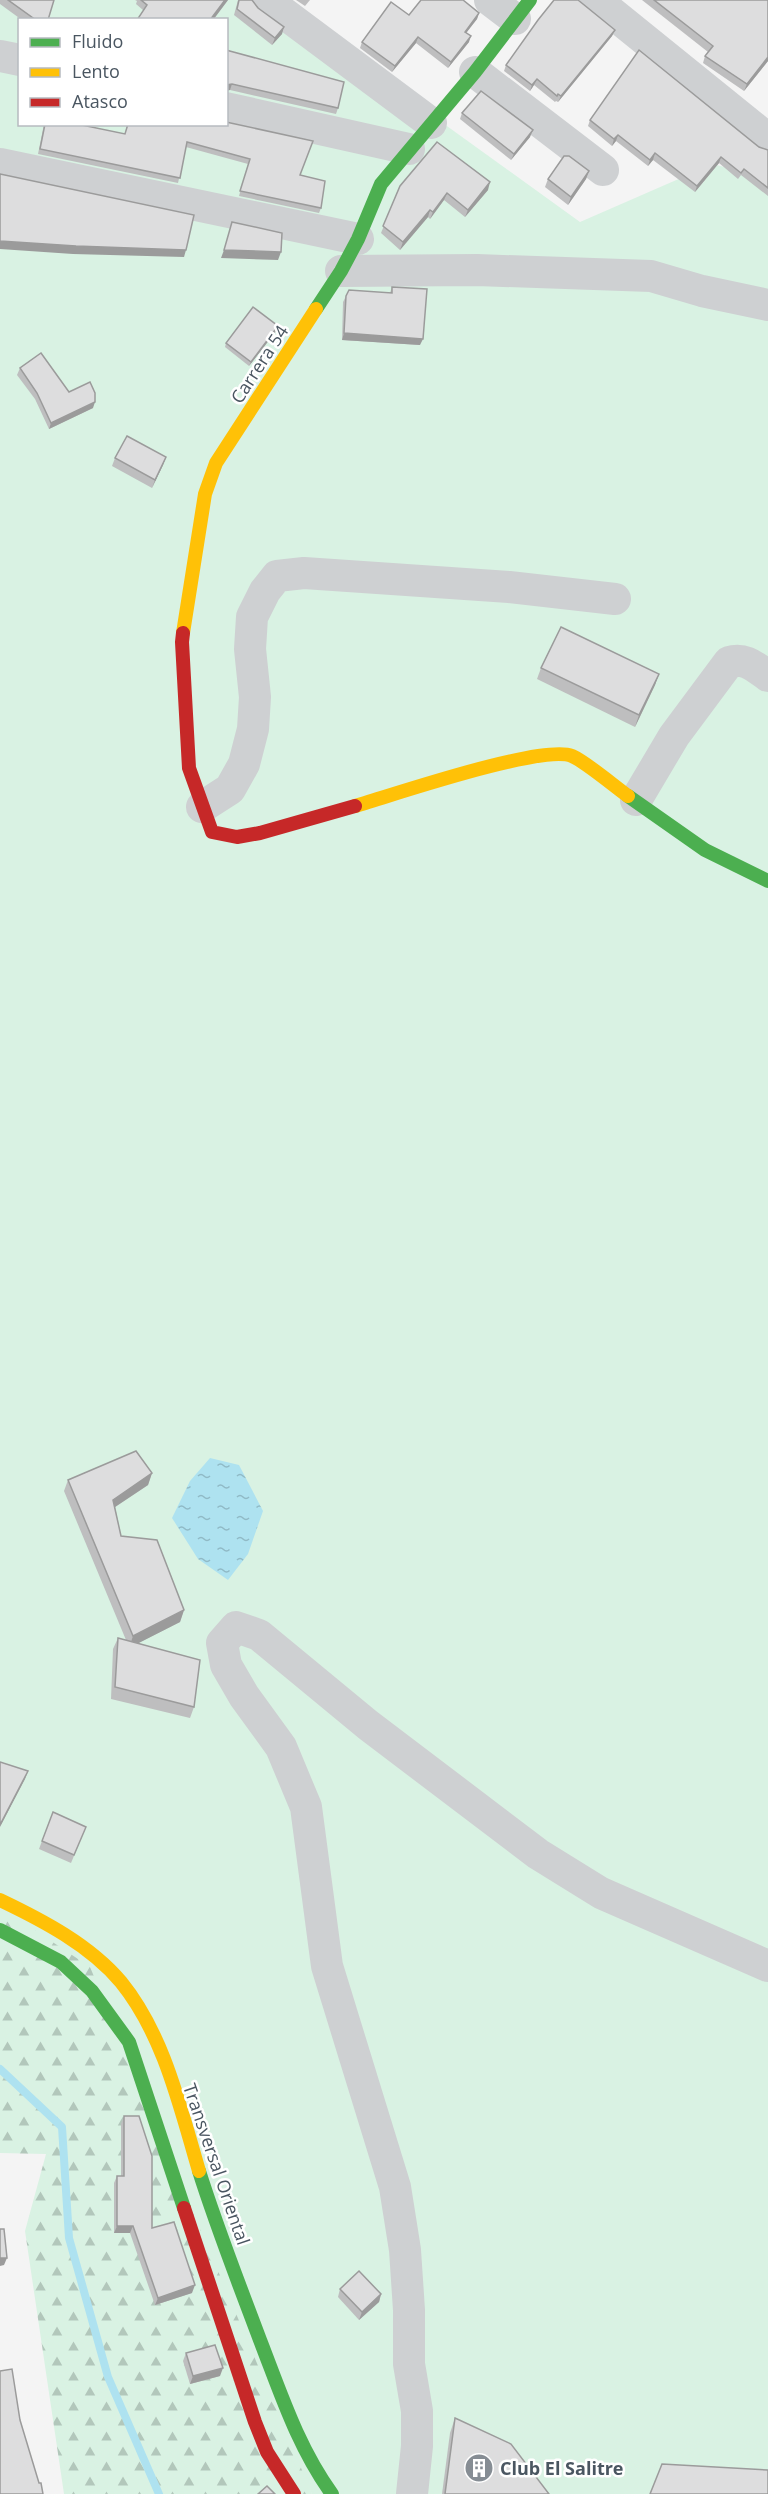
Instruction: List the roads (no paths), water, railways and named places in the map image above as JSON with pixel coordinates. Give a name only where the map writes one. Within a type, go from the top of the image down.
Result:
[{"type":"street","points":[[266,0],[431,123]]},
{"type":"street","points":[[490,0],[523,10]]},
{"type":"street","points":[[596,0],[768,138]]},
{"type":"street","name":"Carrera 54","points":[[523,10],[475,72],[381,184],[358,239],[341,271],[216,463],[205,494],[182,642],[189,768],[212,832],[237,837],[260,833],[521,758],[552,753],[572,756],[636,800]]},
{"type":"street","points":[[0,56],[18,60]]},
{"type":"street","points":[[475,72],[603,170]]},
{"type":"street","points":[[228,108],[409,149]]},
{"type":"street","points":[[0,164],[358,239]]},
{"type":"street","points":[[341,271],[477,270],[651,276],[702,291],[768,304]]},
{"type":"street","points":[[202,807],[230,789],[244,764],[254,729],[255,697],[250,650],[252,617],[265,591],[277,576],[304,573],[509,587],[615,599]]},
{"type":"street","points":[[768,676],[748,662],[738,659],[729,662],[674,736],[636,800],[705,850],[768,881]]},
{"type":"street","points":[[412,2494],[417,2446],[417,2410],[409,2364],[409,2310],[405,2250],[396,2187],[327,1966],[306,1807],[281,1747],[244,1696],[226,1665],[222,1643],[236,1627],[259,1635],[378,1732],[538,1854],[601,1893],[768,1966]]},
{"type":"street","name":"Transversal Oriental","points":[[0,1900],[18,1908],[92,1956],[120,1982],[148,2021],[168,2074],[211,2207],[297,2437],[313,2468],[332,2494]]},
{"type":"street","points":[[0,1930],[60,1962],[97,1997],[129,2042],[255,2422],[267,2452],[294,2494]]},
{"type":"water","points":[[210,1458],[239,1465],[263,1511],[248,1554],[228,1580],[198,1559],[172,1518],[190,1481]]},
{"type":"waterway","points":[[0,2069],[62,2127],[69,2238],[108,2377],[159,2494]]},
{"type":"place","name":"Club El Salitre","points":[[479,2468]]}]
